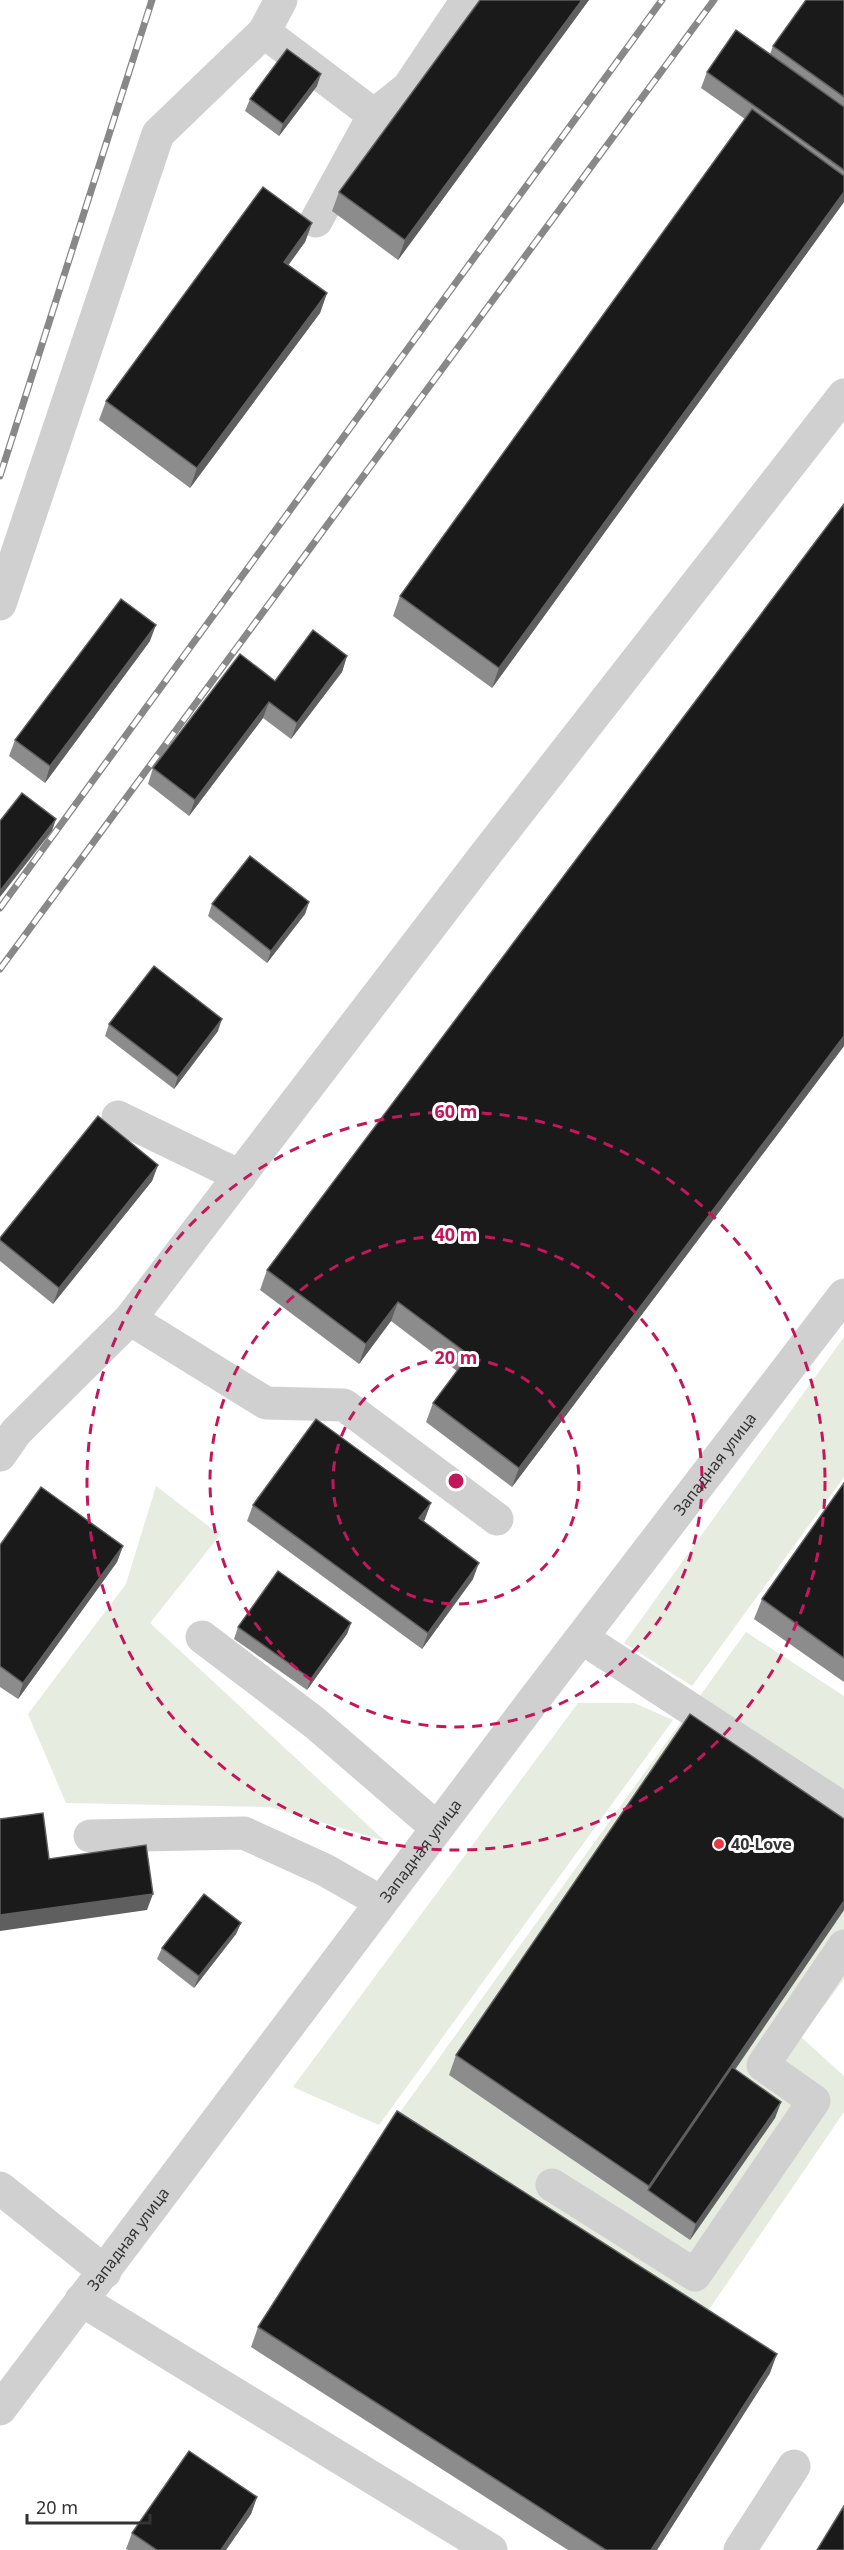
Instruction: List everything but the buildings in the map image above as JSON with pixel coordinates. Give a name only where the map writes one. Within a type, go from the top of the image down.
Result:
[{"type":"street","points":[[0,604],[158,134],[264,32],[281,0]]},
{"type":"street","points":[[316,221],[374,115],[408,88],[467,0]]},
{"type":"street","points":[[264,32],[374,115]]},
{"type":"street","points":[[0,1455],[16,1432],[130,1319],[485,855],[844,395]]},
{"type":"street","points":[[118,1117],[240,1176]]},
{"type":"street","name":"Западная улица","points":[[0,2409],[437,1828],[844,1295]]},
{"type":"street","points":[[130,1319],[266,1403],[344,1405],[496,1519]]},
{"type":"street","points":[[201,1637],[315,1723],[437,1828]]},
{"type":"street","points":[[582,1638],[844,1809]]},
{"type":"street","points":[[90,1836],[244,1833],[325,1870],[381,1902]]},
{"type":"street","points":[[552,2185],[695,2275],[814,2101],[763,2065],[844,1946]]},
{"type":"street","points":[[0,2188],[105,2272]]},
{"type":"street","points":[[81,2300],[491,2550]]},
{"type":"street","points":[[740,2550],[794,2466]]},
{"type":"shaded area","points":[[844,1337],[844,1477],[692,1686],[624,1643]]},
{"type":"shaded area","points":[[156,1486],[220,1535],[150,1623],[385,1841],[270,1807],[66,1803],[28,1714],[126,1584]]},
{"type":"shaded area","name":"40-Love","points":[[746,1632],[844,1696],[844,1979],[801,2037],[844,2076],[844,2112],[706,2314],[398,2115]]},
{"type":"shaded area","points":[[578,1703],[634,1703],[673,1720],[379,2125],[293,2087]]},
{"type":"railway","points":[[0,476],[152,0]]},
{"type":"railway","points":[[0,908],[662,0]]},
{"type":"railway","points":[[0,969],[714,0]]},
{"type":"place","name":"40-Love","points":[[719,1844]]}]
